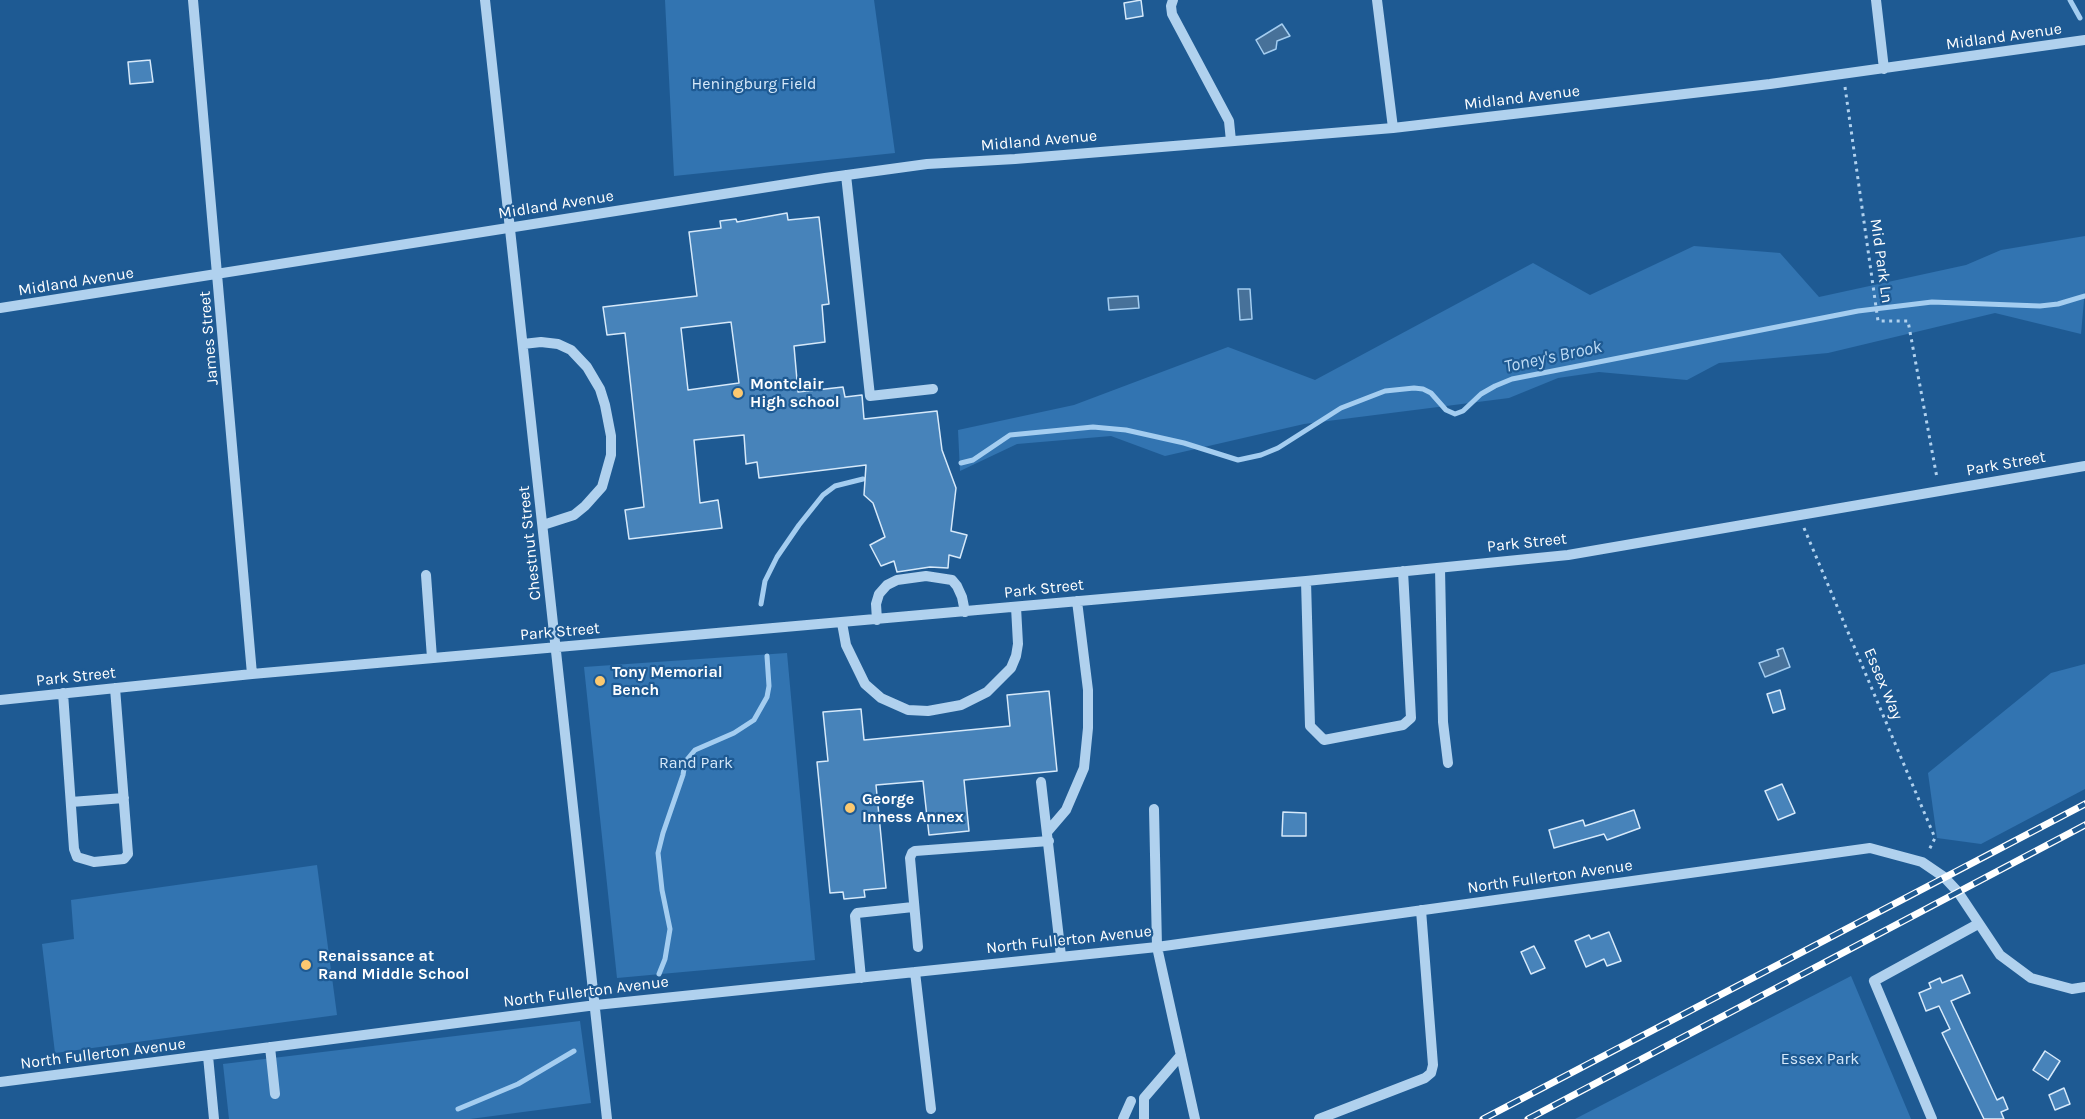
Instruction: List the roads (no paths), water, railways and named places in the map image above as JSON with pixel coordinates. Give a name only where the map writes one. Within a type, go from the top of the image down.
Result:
[{"type":"street","name":"James Street","points":[[193,0],[252,674]]},
{"type":"street","name":"Chestnut Street","points":[[485,0],[607,1119]]},
{"type":"street","points":[[1173,0],[1172,14],[1229,121],[1232,141]]},
{"type":"street","points":[[1377,0],[1393,128]]},
{"type":"street","points":[[1876,0],[1884,69]]},
{"type":"street","name":"Midland Avenue","points":[[0,308],[927,164],[1393,128],[1884,69],[2085,40]]},
{"type":"street","points":[[846,175],[870,396],[933,389]]},
{"type":"street","points":[[523,345],[541,342],[558,344],[571,350],[587,367],[600,389],[611,436],[610,455],[602,487],[585,506],[574,514],[543,525]]},
{"type":"street","name":"Park Street","points":[[0,700],[252,674],[877,620],[1568,555],[2085,466]]},
{"type":"street","points":[[1440,568],[1443,722],[1448,763]]},
{"type":"street","points":[[1306,581],[1310,726],[1324,740],[1403,725],[1411,718],[1403,571]]},
{"type":"street","points":[[426,575],[432,658]]},
{"type":"street","points":[[877,620],[876,604],[879,594],[887,585],[897,580],[926,576],[952,580],[962,597],[964,612]]},
{"type":"street","points":[[918,947],[910,858],[915,851],[1048,836],[1066,810],[1084,768],[1088,729],[1088,690],[1077,601]]},
{"type":"street","points":[[842,623],[846,645],[865,684],[880,698],[908,710],[928,711],[960,705],[987,692],[1011,668],[1018,644],[1016,607]]},
{"type":"street","points":[[63,693],[74,849],[77,857],[94,862],[124,859],[128,854],[115,688]]},
{"type":"street","points":[[1041,782],[1061,956]]},
{"type":"street","points":[[70,802],[124,798]]},
{"type":"street","points":[[1154,809],[1157,947],[1195,1119]]},
{"type":"street","name":"North Fullerton Avenue","points":[[0,1082],[596,1005],[1157,947],[1869,849],[1922,862],[1944,877],[1958,892],[2000,955],[2031,978],[2072,989],[2085,987]]},
{"type":"street","points":[[861,978],[855,916],[857,913],[913,907]]},
{"type":"street","points":[[1319,1119],[1425,1078],[1431,1073],[1433,1065],[1421,910]]},
{"type":"street","points":[[1932,1119],[1874,981],[1978,924]]},
{"type":"street","points":[[915,972],[931,1109]]},
{"type":"street","points":[[270,1047],[275,1094]]},
{"type":"street","points":[[1144,1119],[1144,1098],[1181,1055]]},
{"type":"street","points":[[208,1056],[214,1119]]},
{"type":"street","points":[[1123,1119],[1131,1101]]},
{"type":"waterway","name":"Toney's Brook","points":[[2070,0],[2080,18]]},
{"type":"waterway","name":"Toney's Brook","points":[[961,463],[973,460],[1010,435],[1093,427],[1126,430],[1184,443],[1238,460],[1261,455],[1278,448],[1341,408],[1385,391],[1423,389],[1431,393],[1446,410],[1455,414],[1463,411],[1481,394],[1512,379],[1858,311],[1932,302],[2040,306],[2058,304],[2085,296]]},
{"type":"waterway","name":"Toney's Brook","points":[[761,604],[765,581],[777,557],[823,495],[835,486],[863,479]]},
{"type":"waterway","name":"Toney's Brook","points":[[659,974],[665,959],[670,929],[662,890],[658,853],[685,762],[695,750],[734,733],[754,720],[767,697],[769,686],[767,656]]},
{"type":"waterway","name":"Toney's Brook","points":[[458,1109],[518,1084],[574,1051]]},
{"type":"railway","points":[[1483,1119],[2085,804]]},
{"type":"railway","points":[[1528,1119],[2085,825]]},
{"type":"place","name":"Montclair High school","points":[[738,393]]},
{"type":"place","name":"Tony Memorial Bench","points":[[600,681]]},
{"type":"place","name":"George Inness Annex","points":[[850,808]]},
{"type":"place","name":"Renaissance at Rand Middle School","points":[[306,965]]},
{"type":"park label","name":"Heningburg Field","points":[[754,84]]},
{"type":"park label","name":"Rand Park","points":[[696,763]]},
{"type":"park label","name":"Essex Park","points":[[1820,1059]]}]
